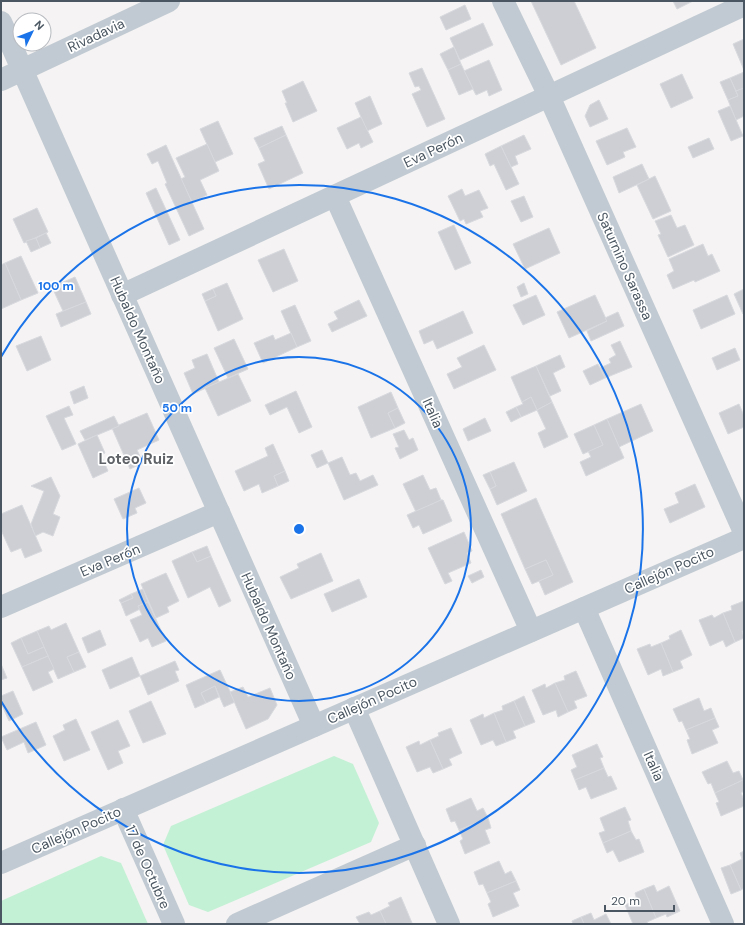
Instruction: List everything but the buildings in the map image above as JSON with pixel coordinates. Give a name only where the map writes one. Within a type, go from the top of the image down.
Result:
[{"type":"street","name":"Rivadavia","points":[[1,80],[169,1]]},
{"type":"street","name":"Saturnino Sarassa","points":[[504,1],[744,532]]},
{"type":"street","name":"Eva Perón","points":[[122,295],[744,5]]},
{"type":"street","name":"Hubaldo Montaño","points":[[1,22],[314,726]]},
{"type":"street","name":"Italia","points":[[335,196],[531,631]]},
{"type":"street","name":"Eva Perón","points":[[1,607],[219,512]]},
{"type":"street","name":"Callejón Pocito","points":[[1,863],[744,538]]},
{"type":"street","name":"Italia","points":[[584,608],[723,924]]},
{"type":"street","points":[[354,708],[449,924]]},
{"type":"street","name":"17 de Octubre","points":[[123,809],[174,924]]},
{"type":"street","points":[[237,924],[415,846]]},
{"type":"green space","points":[[334,756],[353,764],[379,823],[371,842],[208,912],[189,905],[163,845],[171,826]]},
{"type":"green space","points":[[101,856],[121,863],[148,924],[1,924],[1,901]]},
{"type":"district","name":"Loteo Ruiz","points":[[136,459]]}]
